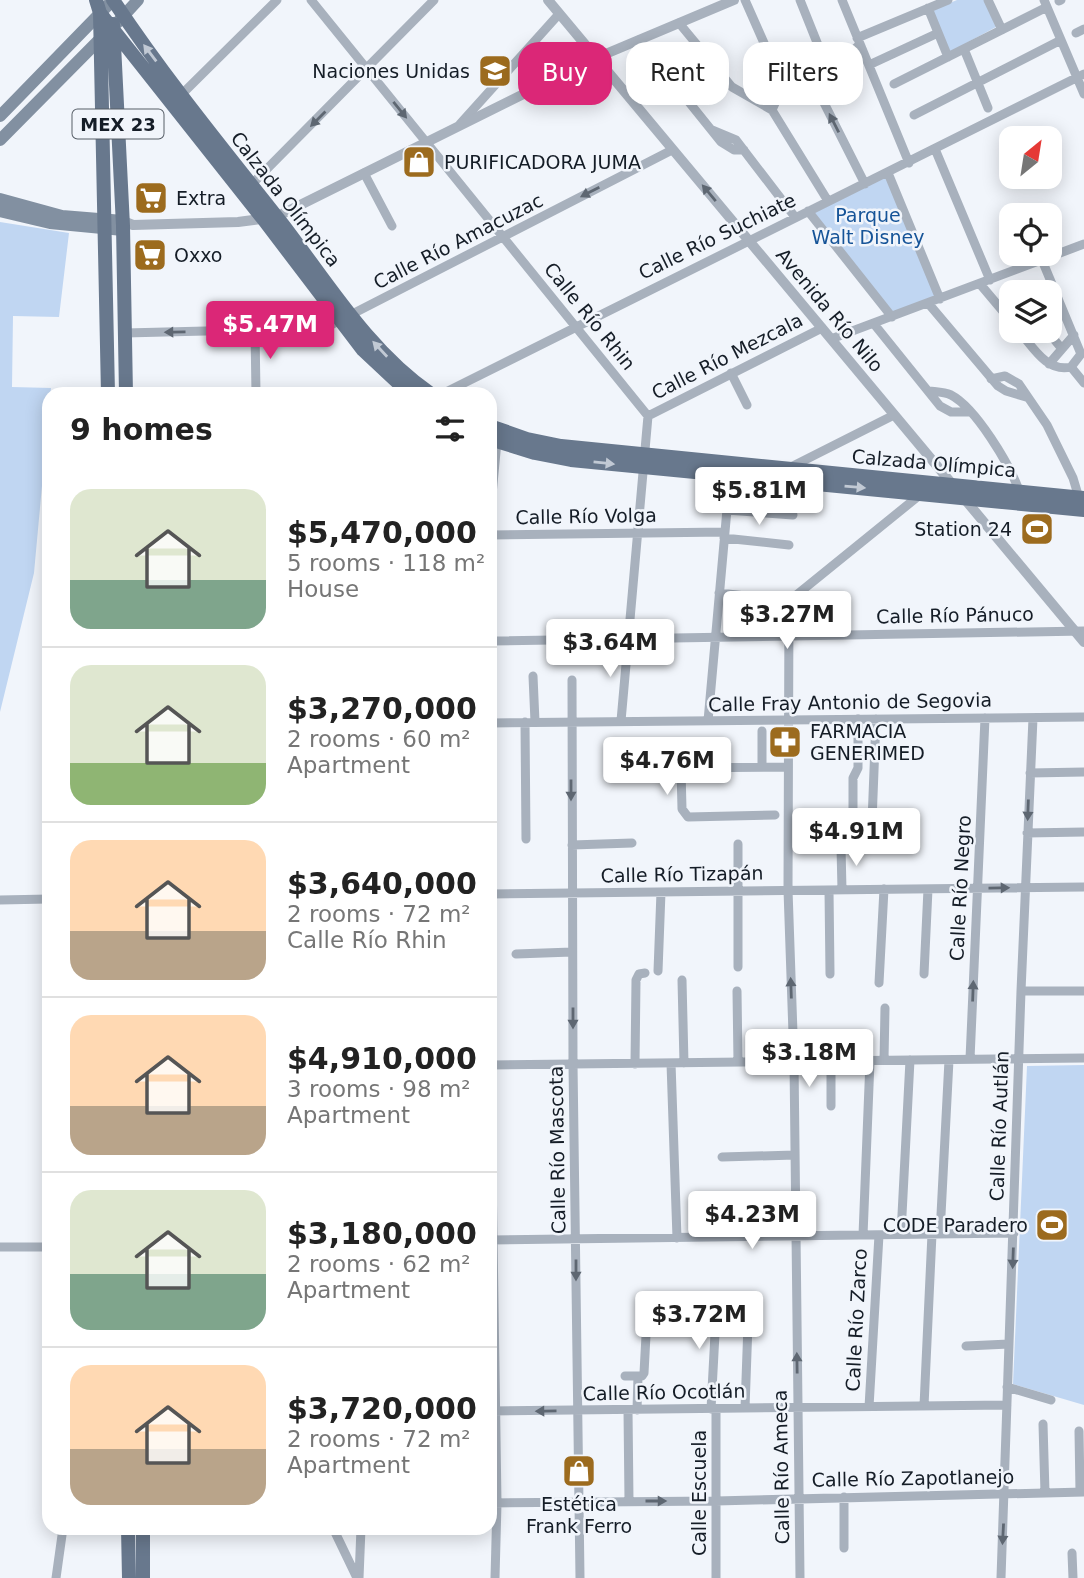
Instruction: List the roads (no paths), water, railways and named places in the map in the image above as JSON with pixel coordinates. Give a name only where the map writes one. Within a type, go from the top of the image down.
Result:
[{"type":"main road","points":[[0,116],[98,6],[113,0]]},
{"type":"main road","name":"MEX 23","points":[[113,0],[118,21],[127,225],[126,387]]},
{"type":"main road","points":[[2,138],[138,0]]},
{"type":"main road","points":[[98,6],[118,21]]},
{"type":"main road","name":"MEX 23","points":[[98,6],[101,38],[108,387]]},
{"type":"main road","name":"Calzada Olímpica","points":[[118,21],[181,95],[251,185],[270,218]]},
{"type":"main road","name":"Calzada Olímpica","points":[[118,21],[346,318],[363,350],[403,387]]},
{"type":"main road","points":[[0,198],[55,215],[105,225]]},
{"type":"main road","points":[[0,211],[50,223],[127,225]]},
{"type":"main road","name":"Calzada Olímpica","points":[[346,318],[423,387]]},
{"type":"main road","name":"Calzada Olímpica","points":[[497,428],[527,439],[561,446],[730,476],[962,497],[1082,502]]},
{"type":"main road","name":"Calzada Olímpica","points":[[497,441],[571,460],[788,468],[1019,490],[1082,502]]},
{"type":"main road","points":[[128,1535],[129,1578]]},
{"type":"main road","points":[[143,1535],[143,1578]]},
{"type":"street","points":[[181,95],[277,0]]},
{"type":"street","name":"Calle Río Rhin","points":[[310,0],[648,416]]},
{"type":"street","points":[[251,185],[434,0]]},
{"type":"street","name":"Avenida Río Nilo","points":[[549,0],[583,42]]},
{"type":"street","points":[[612,51],[734,0]]},
{"type":"street","points":[[745,0],[783,86],[772,110]]},
{"type":"street","points":[[800,0],[816,42]]},
{"type":"street","points":[[842,0],[909,163]]},
{"type":"street","points":[[859,41],[948,0]]},
{"type":"street","points":[[989,0],[1002,30]]},
{"type":"street","points":[[894,84],[1002,30],[1046,4],[1061,40],[1081,76],[1084,94]]},
{"type":"street","points":[[928,8],[948,57]]},
{"type":"street","points":[[456,127],[559,14]]},
{"type":"street","points":[[679,23],[732,88],[772,110],[828,201]]},
{"type":"street","points":[[869,65],[938,33]]},
{"type":"street","points":[[639,40],[727,147],[744,149],[795,217]]},
{"type":"street","points":[[914,116],[1061,40]]},
{"type":"street","points":[[964,49],[988,108]]},
{"type":"street","name":"Calle Río Suchiate","points":[[456,387],[1081,76]]},
{"type":"street","name":"Avenida Río Nilo","points":[[612,77],[962,497],[1079,631],[1084,642]]},
{"type":"street","points":[[127,225],[270,218],[518,96]]},
{"type":"street","points":[[825,105],[864,184]]},
{"type":"street","points":[[935,149],[985,282],[999,303]]},
{"type":"street","name":"Calle Río Amacuzac","points":[[125,333],[325,328],[672,150]]},
{"type":"street","points":[[364,173],[392,226]]},
{"type":"street","points":[[888,173],[940,299]]},
{"type":"street","points":[[808,211],[892,317]]},
{"type":"street","name":"Calle Río Mezcala","points":[[1062,252],[1084,244]]},
{"type":"street","name":"Calle Río Mezcala","points":[[831,339],[1026,266]]},
{"type":"street","points":[[1030,343],[1049,364],[1062,368],[1071,367],[1081,354],[1045,266]]},
{"type":"street","points":[[928,303],[991,379],[1006,391],[1026,397]]},
{"type":"street","points":[[874,324],[940,406],[948,411],[969,412]]},
{"type":"street","name":"Calle Río Mezcala","points":[[648,416],[822,328]]},
{"type":"street","points":[[255,330],[256,387]]},
{"type":"street","points":[[1049,364],[1074,335]]},
{"type":"street","points":[[1057,343],[1062,349]]},
{"type":"street","points":[[1071,367],[1084,383]]},
{"type":"street","points":[[731,373],[747,405]]},
{"type":"street","points":[[991,379],[1005,376],[1019,384],[1053,436],[1082,502]]},
{"type":"street","points":[[929,391],[952,396],[969,412],[1000,451],[1019,490]]},
{"type":"street","points":[[788,468],[894,415]]},
{"type":"street","points":[[621,722],[648,416]]},
{"type":"street","points":[[708,721],[730,476]]},
{"type":"street","points":[[719,593],[789,601],[922,494]]},
{"type":"street","points":[[727,510],[793,516]]},
{"type":"street","name":"Calle Río Volga","points":[[497,535],[724,535],[789,545]]},
{"type":"street","name":"Calle Río Ameca","points":[[789,601],[788,890],[794,1062],[800,1578]]},
{"type":"street","name":"Calle Río Pánuco","points":[[497,641],[1079,631]]},
{"type":"street","points":[[526,839],[533,676]]},
{"type":"street","name":"Calle Río Mascota","points":[[572,680],[572,952],[580,1578]]},
{"type":"street","name":"Calle Fray Antonio de Segovia","points":[[497,723],[1084,717]]},
{"type":"street","name":"Calle Río Negro","points":[[970,1059],[985,718]]},
{"type":"street","name":"Calle Río Autlán","points":[[1001,1578],[1033,718]]},
{"type":"street","points":[[853,825],[853,778],[858,768],[858,719]]},
{"type":"street","points":[[872,822],[876,719]]},
{"type":"street","points":[[762,730],[762,767]]},
{"type":"street","points":[[663,768],[788,767]]},
{"type":"street","points":[[681,769],[682,809],[688,817],[775,815]]},
{"type":"street","points":[[1030,773],[1084,772]]},
{"type":"street","points":[[1027,833],[1084,832]]},
{"type":"street","points":[[572,845],[632,843]]},
{"type":"street","points":[[738,844],[738,967]]},
{"type":"street","points":[[841,847],[842,890]]},
{"type":"street","name":"Calle Río Tizapán","points":[[497,894],[1084,887]]},
{"type":"street","points":[[879,983],[884,889]]},
{"type":"street","points":[[924,974],[928,889]]},
{"type":"street","points":[[829,890],[830,974]]},
{"type":"street","points":[[658,971],[661,892]]},
{"type":"street","points":[[0,900],[42,899]]},
{"type":"street","points":[[516,954],[572,952]]},
{"type":"street","points":[[635,1064],[637,978],[639,974],[645,974]]},
{"type":"street","points":[[682,980],[684,1063]]},
{"type":"street","points":[[737,991],[738,1062]]},
{"type":"street","points":[[1021,991],[1084,991]]},
{"type":"street","points":[[884,1060],[885,1008]]},
{"type":"street","points":[[497,1065],[1084,1058]]},
{"type":"street","points":[[901,1234],[910,1060]]},
{"type":"street","points":[[925,1406],[949,1060]]},
{"type":"street","points":[[831,1061],[831,1107]]},
{"type":"street","points":[[863,1235],[870,1061]]},
{"type":"street","points":[[671,1063],[677,1238]]},
{"type":"street","points":[[722,1157],[794,1156]]},
{"type":"street","points":[[497,1240],[1014,1233]]},
{"type":"street","name":"Calle Río Zarco","points":[[869,1407],[879,1235]]},
{"type":"street","points":[[0,1247],[42,1247]]},
{"type":"street","name":"Calle Escuela","points":[[716,1578],[714,1409],[718,1296]]},
{"type":"street","points":[[745,1408],[749,1296]]},
{"type":"street","points":[[625,1376],[642,1376],[645,1372],[648,1298]]},
{"type":"street","points":[[966,1346],[1009,1344]]},
{"type":"street","points":[[629,1501],[633,1410],[638,1376]]},
{"type":"street","points":[[1007,1387],[1051,1400]]},
{"type":"street","name":"Calle Río Ocotlán","points":[[497,1411],[1007,1405]]},
{"type":"street","points":[[1043,1424],[1045,1493]]},
{"type":"street","points":[[1079,1431],[1082,1492]]},
{"type":"street","name":"Calle Río Zapotlanejo","points":[[497,1503],[716,1501],[1082,1492]]},
{"type":"street","points":[[844,1497],[844,1548]]},
{"type":"street","points":[[56,1578],[62,1535]]},
{"type":"street","points":[[336,1535],[358,1578]]},
{"type":"street","points":[[358,1578],[361,1535]]},
{"type":"street","points":[[494,1535],[495,1578]]},
{"type":"street","points":[[1072,1553],[1073,1578]]},
{"type":"place","name":"Naciones Unidas","points":[[495,71]]},
{"type":"place","name":"PURIFICADORA JUMA","points":[[419,162]]},
{"type":"place","name":"Extra","points":[[151,198]]},
{"type":"place","name":"Oxxo","points":[[150,255]]},
{"type":"place","name":"Station 24","points":[[1037,529]]},
{"type":"place","name":"FARMACIA GENERIMED","points":[[785,742]]},
{"type":"place","name":"CODE Paradero","points":[[1052,1225]]},
{"type":"place","name":"Estética Frank Ferro","points":[[579,1471]]},
{"type":"park label","name":"Parque Walt Disney","points":[[868,226]]}]
